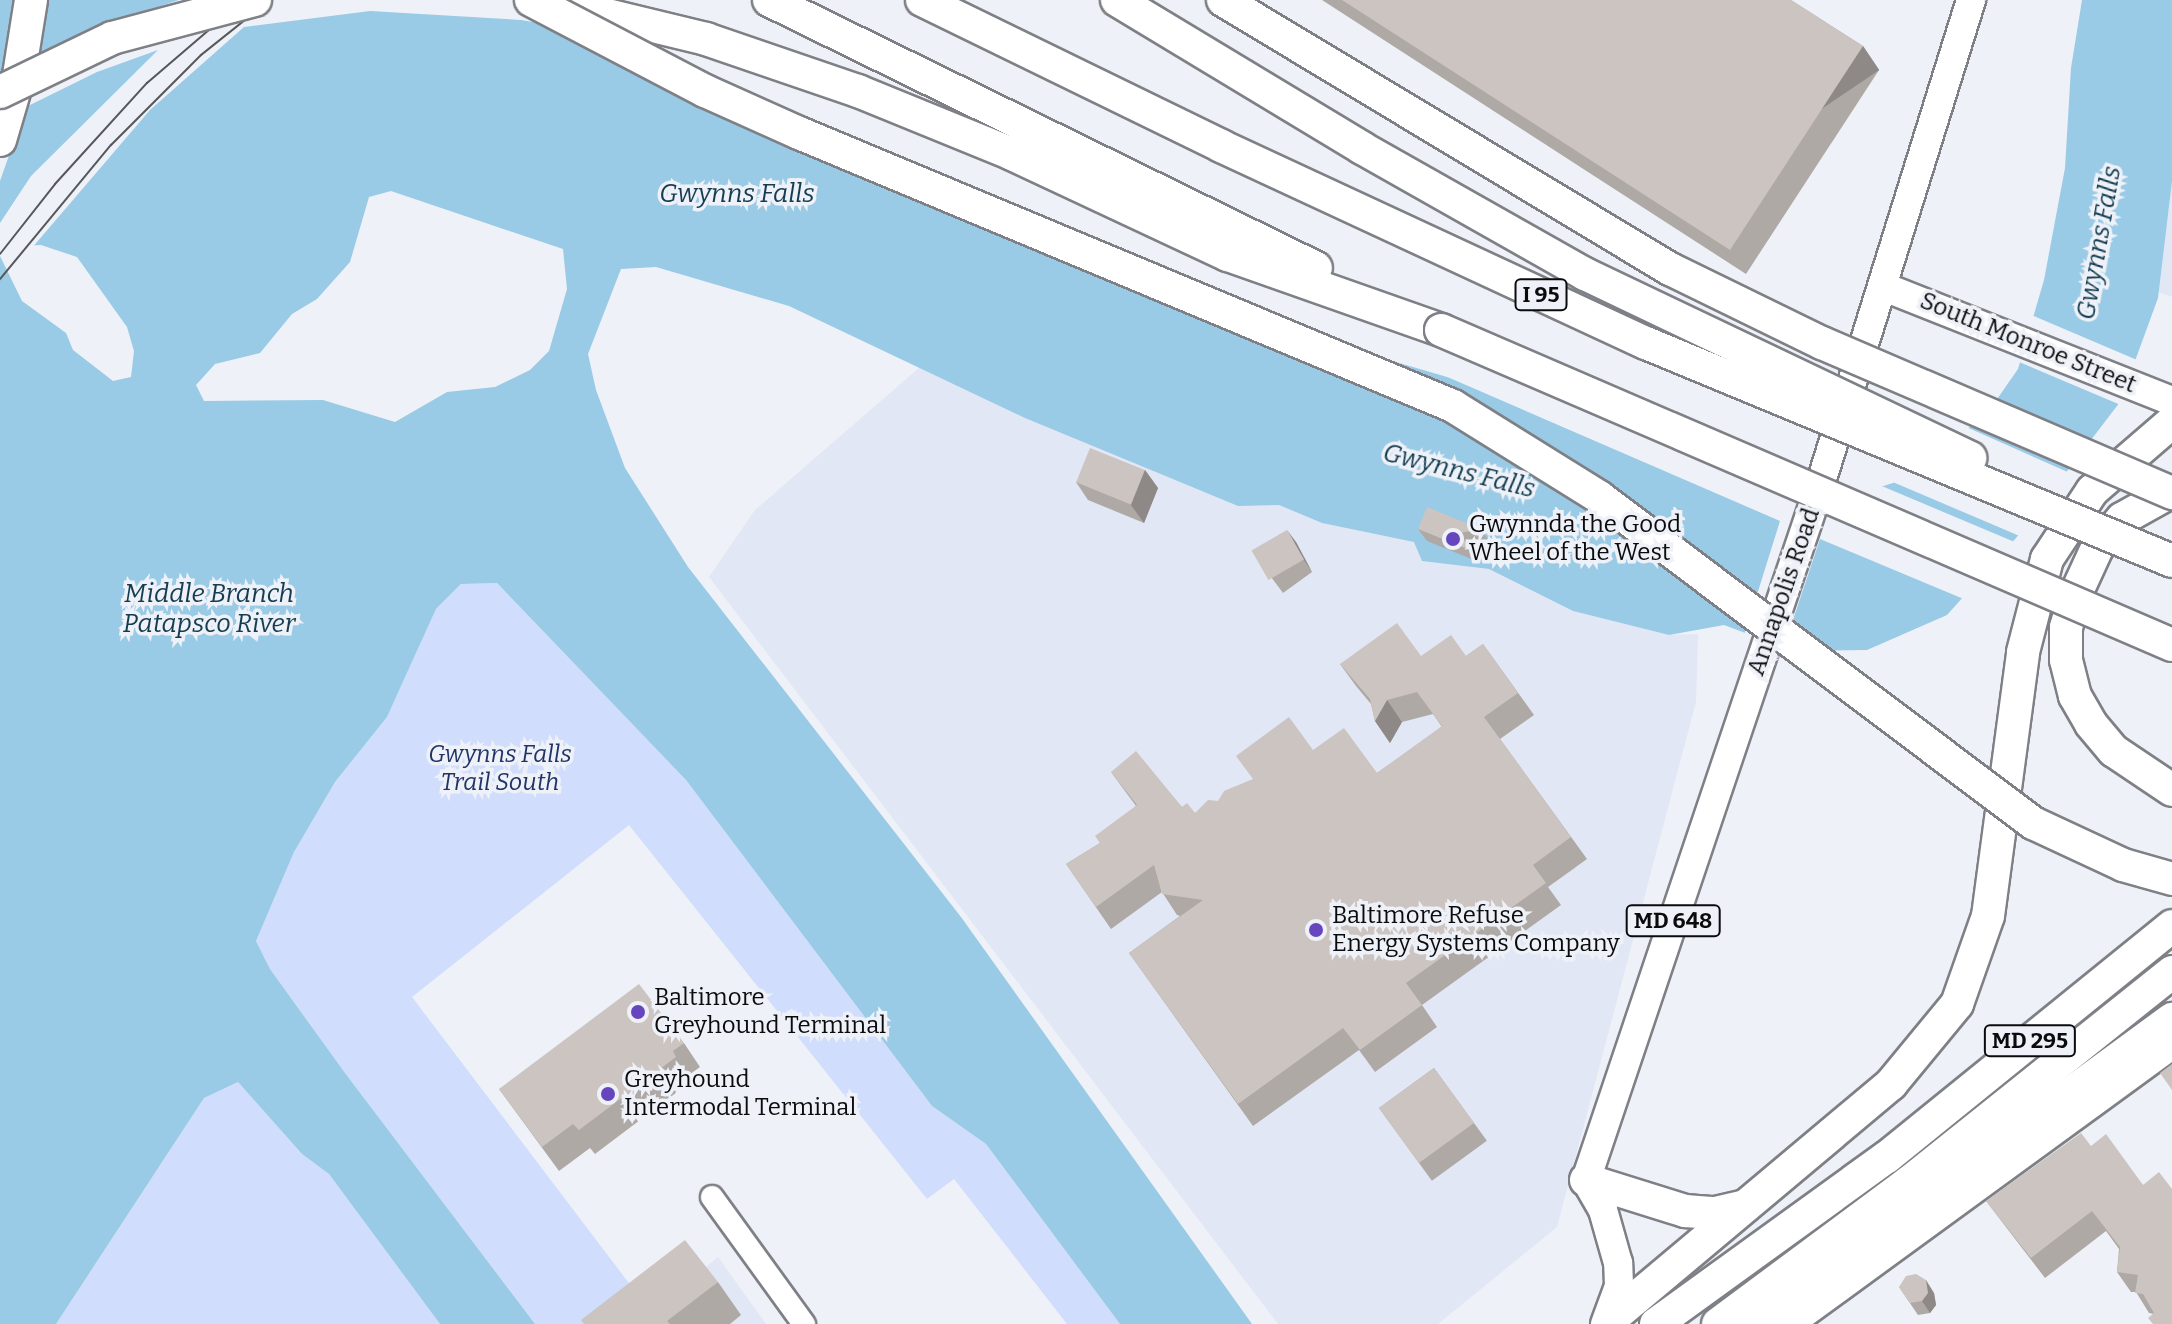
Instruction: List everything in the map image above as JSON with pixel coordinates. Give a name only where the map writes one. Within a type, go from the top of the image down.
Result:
[{"type":"highway","points":[[0,140],[19,75],[31,0]]},
{"type":"highway","points":[[0,92],[112,38],[255,0]]},
{"type":"highway","points":[[531,0],[705,91],[799,133],[1453,406],[1599,497],[2033,823],[2123,865],[2172,879]]},
{"type":"highway","points":[[545,0],[706,39],[845,86],[1012,154],[1228,255],[1441,330]]},
{"type":"highway","points":[[769,0],[1441,330],[2172,645]]},
{"type":"highway","name":"I 95","points":[[922,0],[1249,160],[1660,350],[2172,561]]},
{"type":"highway","points":[[1117,0],[1387,163],[1609,286],[2172,553]]},
{"type":"highway","points":[[1223,0],[1670,269],[1822,343],[2172,492]]},
{"type":"highway","points":[[1608,1321],[1891,1084],[1957,1004],[1988,916],[2023,652],[2047,559],[2064,528],[2092,491],[2172,422]]},
{"type":"highway","points":[[2172,492],[2122,519],[2097,548],[2074,598],[2066,627],[2066,660],[2075,696],[2091,724],[2114,751],[2172,790]]},
{"type":"highway","name":"MD 295","points":[[1656,1324],[1887,1157],[2172,926]]},
{"type":"highway","name":"MD 295","points":[[1718,1324],[1915,1193],[2172,972]]},
{"type":"highway","points":[[1756,1324],[1915,1193],[2172,1019]]},
{"type":"highway","points":[[1586,1180],[1685,1211],[1715,1213],[1745,1206]]},
{"type":"main road","name":"Annapolis Road","points":[[1586,1180],[1822,479],[1971,0]]},
{"type":"main road","name":"South Monroe Street","points":[[1884,287],[1991,326],[2164,398]]},
{"type":"main road","points":[[1789,1324],[2172,1045]]},
{"type":"main road","points":[[1586,1180],[1603,1210],[1618,1263],[1619,1286],[1608,1321]]},
{"type":"street","points":[[712,1197],[804,1324]]},
{"type":"shaded area","points":[[2172,181],[2172,297],[2158,292]]},
{"type":"shaded area","points":[[920,367],[1025,418],[1238,506],[1279,505],[1322,523],[1415,542],[1422,561],[1489,569],[1573,611],[1669,635],[1698,634],[1696,702],[1557,1227],[1438,1324],[1278,1324],[709,577],[755,510]]},
{"type":"shaded area","points":[[718,1257],[766,1324],[637,1324]]},
{"type":"green space","name":"Gwynns Falls Trail South","points":[[497,583],[686,780],[932,1106],[986,1144],[1120,1324],[1067,1324],[954,1179],[927,1199],[629,825],[412,997],[647,1307],[626,1324],[535,1324],[345,1073],[270,969],[256,941],[294,852],[335,782],[387,717],[436,609],[461,584]]},
{"type":"green space","points":[[238,1082],[302,1154],[329,1174],[440,1324],[56,1324],[204,1098]]},
{"type":"water","name":"Middle Branch Patapsco River","points":[[0,0],[556,0],[810,124],[1317,339],[1454,379],[1665,456],[1848,497],[1893,483],[1986,415],[2018,369],[2044,280],[2065,168],[2071,68],[2082,0],[2172,0],[2172,181],[2158,298],[2120,402],[2016,538],[1947,615],[1867,650],[1793,651],[1724,625],[1669,635],[1573,611],[1489,569],[1422,561],[1414,542],[1322,523],[1279,505],[1238,506],[1025,418],[789,306],[656,267],[621,269],[588,354],[596,390],[625,468],[688,567],[961,917],[1252,1324],[1120,1324],[986,1144],[932,1106],[686,780],[497,583],[461,584],[436,609],[387,717],[335,782],[294,852],[256,941],[270,969],[345,1073],[535,1324],[440,1324],[329,1174],[302,1154],[238,1082],[204,1098],[56,1324],[0,1324],[0,256],[22,301],[66,333],[73,350],[113,381],[131,377],[134,351],[127,327],[77,257],[41,245],[0,247]],"holes":[[[391,191],[563,249],[567,289],[549,351],[530,370],[495,387],[447,392],[395,422],[323,400],[204,401],[196,385],[215,364],[260,353],[292,314],[317,299],[350,262],[369,197]]]},
{"type":"pier","points":[[179,0],[564,0],[673,56],[633,45],[1382,364],[1755,601],[1780,521],[1422,366],[1666,452],[1848,493],[1877,484],[2017,543],[1966,600],[1820,539],[1790,629],[1792,655],[1744,637],[1746,627],[1593,510],[1446,420],[792,148],[545,24],[521,20],[370,11],[244,27],[150,110],[31,249],[0,251],[0,223],[31,176],[158,50],[97,72],[26,107],[0,181],[0,74],[95,28]]},
{"type":"pier","points":[[2029,314],[2139,361],[2121,405],[2010,358]]},
{"type":"pier","points":[[1964,426],[2070,473],[2022,537],[1888,480]]},
{"type":"building","points":[[1342,0],[1791,0],[1863,46],[1730,250]]},
{"type":"building","points":[[1090,448],[1145,470],[1131,504],[1076,482]]},
{"type":"building","points":[[1427,507],[1481,529],[1460,533],[1470,550],[1418,529]]},
{"type":"building","points":[[1287,530],[1304,559],[1268,580],[1251,550]]},
{"type":"building","points":[[1397,623],[1421,656],[1451,635],[1466,656],[1483,644],[1518,693],[1484,717],[1571,837],[1533,865],[1546,883],[1406,983],[1422,1005],[1360,1050],[1343,1028],[1238,1104],[1129,953],[1203,900],[1162,894],[1154,865],[1096,907],[1066,864],[1100,843],[1095,836],[1137,805],[1111,772],[1136,751],[1182,807],[1187,803],[1195,813],[1208,800],[1218,801],[1224,791],[1253,779],[1236,756],[1289,717],[1313,750],[1344,728],[1377,773],[1442,726],[1417,692],[1387,700],[1375,721],[1370,699],[1340,664]]},
{"type":"building","name":"Greyhound Intermodal Terminal","points":[[639,984],[684,1043],[673,1051],[676,1057],[579,1130],[573,1124],[542,1147],[499,1089]]},
{"type":"building","points":[[2172,1064],[2172,1090],[2160,1073]]},
{"type":"building","points":[[1434,1068],[1474,1123],[1419,1163],[1379,1108]]},
{"type":"building","points":[[2081,1133],[2091,1146],[2106,1134],[2143,1185],[2159,1172],[2172,1189],[2172,1324],[2153,1324],[2148,1318],[2154,1313],[2143,1294],[2135,1293],[2138,1275],[2117,1272],[2120,1247],[2092,1211],[2031,1258],[1986,1201]]},
{"type":"building","points":[[685,1240],[718,1282],[667,1321],[670,1324],[584,1324],[581,1320]]},
{"type":"building","points":[[1916,1274],[1926,1280],[1928,1293],[1922,1301],[1910,1303],[1899,1287],[1906,1276]]},
{"type":"tram line","points":[[0,254],[55,184],[147,83],[244,0]]},
{"type":"tram line","points":[[0,279],[111,145],[201,55],[270,0]]},
{"type":"place","name":"Gwynnda the Good Wheel of the West","points":[[1453,539]]},
{"type":"place","name":"Baltimore Refuse Energy Systems Company","points":[[1316,930]]},
{"type":"place","name":"Baltimore Greyhound Terminal","points":[[638,1012]]},
{"type":"place","name":"Greyhound Intermodal Terminal","points":[[608,1094]]},
{"type":"water label","name":"Gwynns Falls","points":[[737,194]]},
{"type":"water label","name":"Gwynns Falls","points":[[2099,243]]},
{"type":"water label","name":"Gwynns Falls","points":[[1459,471]]}]
